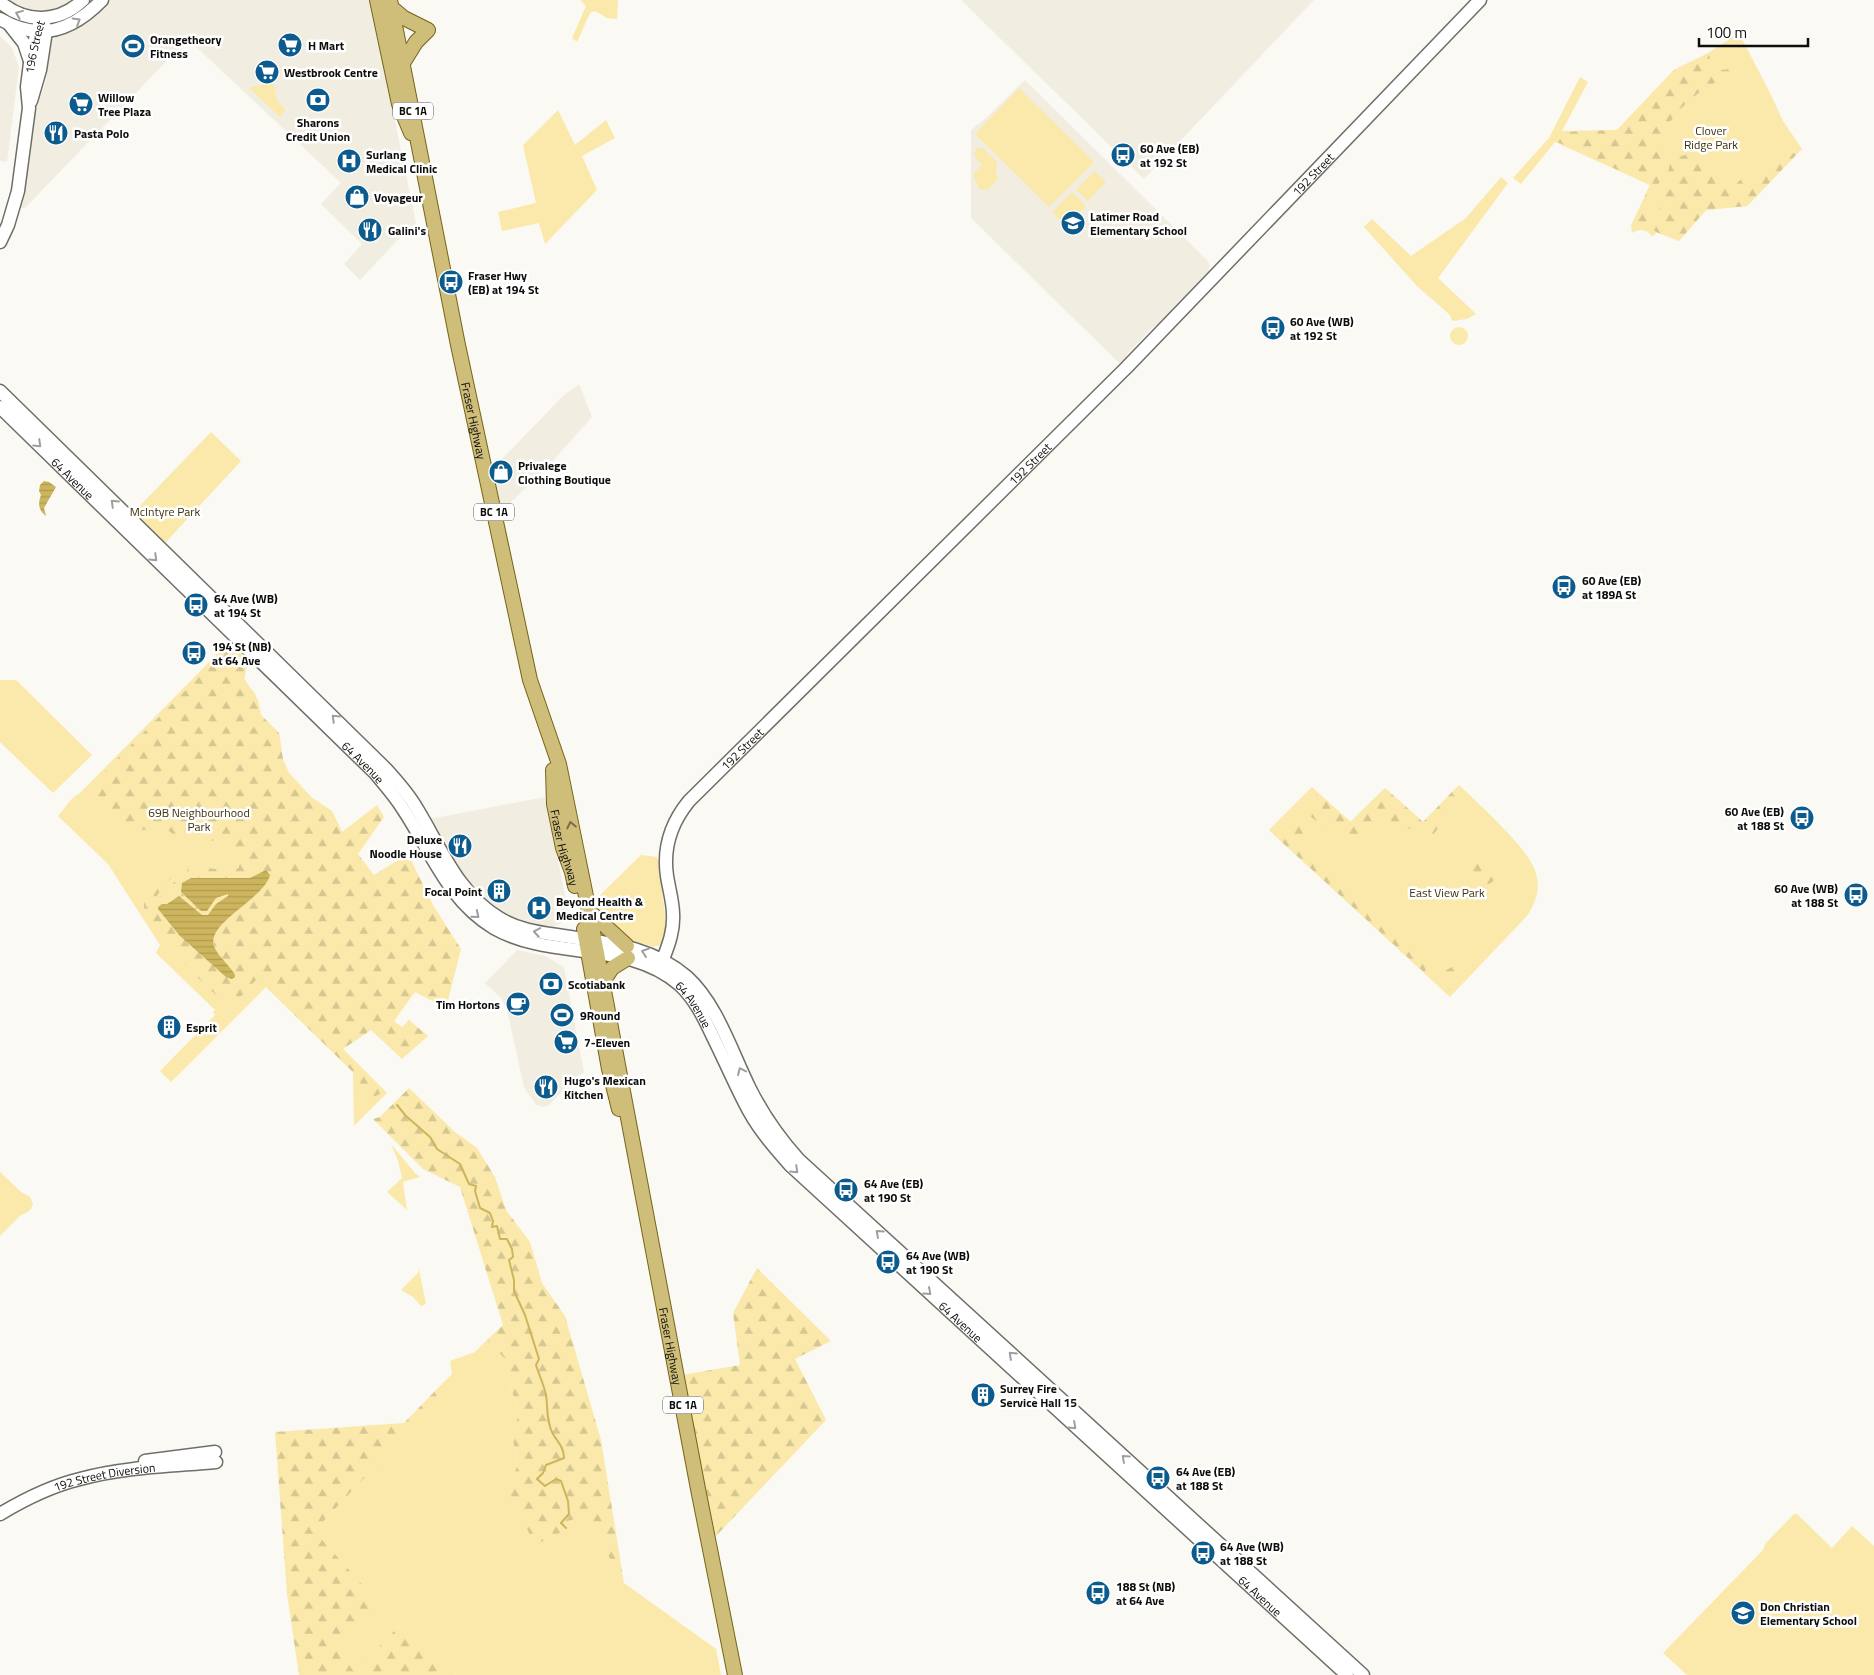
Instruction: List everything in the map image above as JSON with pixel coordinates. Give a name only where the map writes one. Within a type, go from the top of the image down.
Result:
[{"type":"main road","points":[[0,2],[22,16],[41,19],[65,13],[83,0]]},
{"type":"main road","points":[[5,21],[18,28],[41,31],[59,29],[79,20],[102,0]]},
{"type":"main road","name":"Fraser Highway","points":[[377,0],[397,65],[422,159],[457,339],[530,680],[559,764],[589,911],[591,946],[613,1088],[636,1160]]},
{"type":"main road","name":"192 Street","points":[[663,959],[672,932],[673,915],[667,876],[666,850],[674,823],[689,801],[1127,367],[1480,0]]},
{"type":"main road","points":[[390,4],[413,24],[428,30],[397,65]]},
{"type":"main road","name":"Fraser Highway","points":[[390,4],[397,65]]},
{"type":"main road","name":"196 Street","points":[[0,242],[8,226],[17,196],[29,108],[40,70],[41,19]]},
{"type":"main road","points":[[5,21],[24,43],[30,63]]},
{"type":"main road","name":"196 Street","points":[[29,108],[27,87],[30,63],[41,31]]},
{"type":"main road","name":"64 Avenue","points":[[0,391],[397,781],[415,806],[451,868],[470,896],[501,919],[528,930],[591,946],[663,959],[690,980],[708,1002],[758,1106],[786,1146],[1186,1515],[1347,1660]]},
{"type":"main road","points":[[2,408],[24,414]]},
{"type":"main road","name":"64 Avenue","points":[[2,408],[375,773],[394,794],[452,891],[464,905],[487,924],[525,941],[591,946]]},
{"type":"main road","name":"Fraser Highway","points":[[530,680],[530,694],[552,765],[554,804],[563,848],[572,872],[591,946],[603,982],[735,1675]]},
{"type":"main road","points":[[394,794],[415,806]]},
{"type":"main road","points":[[427,848],[434,850],[444,866],[451,868]]},
{"type":"main road","points":[[589,911],[627,952],[612,968],[603,982]]},
{"type":"main road","name":"64 Avenue","points":[[627,952],[670,976],[692,998],[745,1104],[761,1130],[790,1165],[1346,1675]]},
{"type":"main road","points":[[745,1104],[752,1105],[774,1139],[786,1146]]},
{"type":"main road","points":[[1025,1381],[1030,1380],[1042,1383]]},
{"type":"main road","name":"192 Street Diversion","points":[[0,1504],[42,1483],[73,1472],[111,1465],[216,1457],[80,1479],[34,1495],[0,1514]]},
{"type":"main road","points":[[1303,1636],[1309,1634],[1333,1655],[1347,1660],[1363,1675]]},
{"type":"main road","name":"Fraser Highway","points":[[730,1650],[730,1675]]},
{"type":"shaded area","points":[[6,0],[74,0],[56,10],[39,12],[24,10]]},
{"type":"shaded area","points":[[108,0],[370,0],[417,228],[407,230],[360,280],[344,264],[362,244],[321,204],[341,183],[188,39],[25,208],[20,208],[34,117],[46,80],[52,41],[57,36],[75,29],[87,21]]},
{"type":"shaded area","points":[[961,0],[1314,0],[1144,179]]},
{"type":"shaded area","points":[[0,36],[12,48],[19,67],[7,162],[0,161]]},
{"type":"shaded area","name":"Latimer Road Elementary School","points":[[1025,80],[1210,265],[1208,273],[1163,322],[1153,327],[1120,364],[971,218],[971,130]]},
{"type":"shaded area","points":[[579,384],[592,417],[552,462],[498,515],[488,466],[499,462],[563,396]]},
{"type":"shaded area","points":[[44,481],[56,487],[44,508],[46,516],[41,511],[39,504],[41,495],[39,491],[40,485]]},
{"type":"shaded area","name":"Focal Point","points":[[545,797],[568,909],[562,923],[551,928],[543,928],[515,919],[480,897],[462,876],[429,819]]},
{"type":"shaded area","points":[[266,870],[270,875],[266,884],[227,920],[214,937],[216,950],[235,975],[232,979],[226,977],[180,936],[158,909],[162,904],[167,904],[179,896],[202,915],[208,915],[216,904],[228,896],[228,894],[216,898],[207,911],[201,911],[181,892],[182,883],[191,878],[250,878]]},
{"type":"shaded area","points":[[517,950],[545,956],[564,967],[584,1072],[575,1078],[549,1105],[544,1107],[536,1105],[524,1087],[507,1010],[501,998],[485,983]]},
{"type":"green space","points":[[580,0],[618,0],[617,19],[607,18],[595,11],[590,13],[577,42],[572,38],[586,6]]},
{"type":"green space","name":"Clover Ridge Park","points":[[1739,33],[1783,121],[1802,149],[1747,206],[1706,210],[1679,241],[1656,232],[1652,236],[1642,230],[1632,233],[1631,226],[1650,185],[1555,142],[1521,184],[1513,178],[1549,138],[1580,77],[1588,82],[1562,131],[1617,130],[1674,70],[1705,55]]},
{"type":"green space","points":[[1708,53],[1715,71],[1735,68],[1738,70],[1738,75],[1717,81],[1706,88],[1694,96],[1675,116],[1664,135],[1660,181],[1646,225],[1631,226],[1650,185],[1555,141],[1562,132],[1617,130],[1674,70]]},
{"type":"green space","points":[[273,82],[277,101],[286,110],[280,117],[249,88]]},
{"type":"green space","points":[[1019,88],[1094,162],[1049,207],[975,134]]},
{"type":"green space","points":[[558,110],[575,145],[606,120],[615,138],[582,156],[597,190],[545,244],[539,223],[502,231],[498,212],[536,203],[523,145]]},
{"type":"green space","points":[[982,147],[997,162],[996,173],[998,179],[987,190],[979,189],[973,174],[982,165],[974,155],[976,149]]},
{"type":"green space","points":[[1794,153],[1796,155],[1747,206],[1706,210],[1679,241],[1656,232],[1651,227],[1662,203],[1670,163],[1674,158],[1689,154],[1708,168],[1718,180],[1732,189],[1740,180],[1749,177],[1782,157]]},
{"type":"green space","points":[[1094,171],[1106,182],[1088,201],[1076,190]]},
{"type":"green space","points":[[1501,177],[1508,183],[1438,278],[1476,314],[1467,319],[1452,321],[1450,315],[1417,286],[1364,227],[1372,219],[1411,256],[1466,218]]},
{"type":"green space","points":[[1072,192],[1086,206],[1066,226],[1052,212]]},
{"type":"green space","points":[[1455,327],[1463,327],[1468,332],[1466,343],[1455,345],[1450,340],[1450,332]]},
{"type":"green space","name":"McIntyre Park","points":[[211,432],[241,461],[165,543],[133,513]]},
{"type":"green space","name":"69B Neighbourhood Park","points":[[230,643],[236,644],[252,659],[246,665],[244,678],[258,700],[261,715],[279,733],[283,760],[289,773],[312,798],[332,811],[342,832],[237,944],[387,1093],[354,1126],[353,1072],[266,987],[171,1082],[160,1071],[215,1015],[213,1012],[215,1010],[156,953],[160,945],[108,864],[58,816],[70,801]]},
{"type":"green space","points":[[225,651],[233,651],[247,665],[244,681],[255,693],[261,715],[279,733],[283,760],[289,773],[312,798],[332,811],[342,832],[377,805],[384,817],[358,854],[374,875],[408,854],[433,905],[461,949],[446,1008],[415,992],[394,1021],[402,1027],[409,1020],[428,1036],[402,1059],[371,1030],[343,1049],[385,1091],[370,1099],[366,1097],[358,1077],[259,980],[255,981],[245,993],[236,999],[221,999],[176,955],[147,915],[144,906],[149,891],[169,873],[171,878],[155,898],[157,904],[160,903],[160,897],[178,878],[182,880],[186,877],[188,868],[199,866],[214,869],[239,868],[239,865],[246,860],[243,856],[234,855],[220,842],[207,840],[184,826],[181,828],[180,835],[177,838],[167,829],[142,830],[119,823],[106,812],[106,808],[110,807],[107,795],[100,800],[95,795],[102,774]],"holes":[[[266,870],[269,873],[215,932],[215,949],[233,971],[226,977],[180,936],[159,911],[162,904],[181,897],[202,915],[208,915],[213,906],[228,896],[228,894],[219,897],[209,907],[201,911],[183,895],[184,881],[194,878],[250,878]]]},
{"type":"green space","points":[[0,680],[16,680],[92,755],[53,793],[0,742]]},
{"type":"green space","name":"East View Park","points":[[1459,785],[1500,825],[1530,860],[1535,870],[1537,891],[1534,903],[1527,916],[1450,997],[1269,830],[1312,787],[1350,822],[1385,788],[1423,822]]},
{"type":"green space","points":[[1385,788],[1423,822],[1455,789],[1463,796],[1433,835],[1421,830],[1376,824],[1354,843],[1338,832],[1320,824],[1310,816],[1317,792],[1351,822]]},
{"type":"green space","points":[[1300,818],[1305,818],[1310,823],[1312,833],[1308,840],[1294,837],[1294,839],[1290,832],[1292,825]]},
{"type":"green space","points":[[1276,832],[1287,838],[1304,852],[1317,868],[1341,882],[1385,923],[1403,934],[1427,963],[1425,973],[1274,835]]},
{"type":"green space","points":[[641,855],[657,857],[659,863],[667,934],[661,945],[653,947],[629,939],[597,913],[593,902]]},
{"type":"green space","points":[[1490,860],[1498,867],[1496,878],[1485,886],[1470,885],[1466,879],[1470,868],[1478,861]]},
{"type":"green space","points":[[1455,965],[1466,968],[1453,980],[1450,990],[1444,991],[1440,987],[1445,971]]},
{"type":"green space","points":[[409,1088],[455,1132],[477,1148],[495,1177],[506,1210],[530,1242],[542,1283],[565,1316],[601,1440],[624,1583],[586,1517],[567,1521],[568,1529],[535,1545],[509,1493],[512,1477],[518,1465],[512,1435],[517,1424],[517,1407],[511,1388],[506,1360],[487,1340],[503,1325],[460,1187],[423,1169],[373,1119],[380,1117]]},
{"type":"green space","points":[[391,1144],[420,1177],[403,1182],[407,1210],[387,1192],[402,1178]]},
{"type":"green space","points":[[0,1172],[21,1192],[30,1197],[33,1204],[31,1209],[21,1215],[0,1236]]},
{"type":"green space","points":[[757,1268],[831,1341],[795,1359],[826,1420],[715,1537],[682,1375],[740,1365],[733,1313]]},
{"type":"green space","points":[[419,1269],[426,1304],[421,1306],[413,1297],[401,1290],[418,1273]]},
{"type":"green space","points":[[487,1340],[506,1360],[511,1388],[517,1407],[517,1424],[512,1435],[518,1465],[512,1477],[566,1521],[586,1517],[624,1583],[716,1649],[721,1675],[456,1675],[402,1623],[354,1673],[336,1645],[314,1531],[443,1394],[439,1387],[452,1374],[450,1361],[475,1352]]},
{"type":"green space","points":[[439,1387],[444,1394],[314,1531],[377,1601],[336,1645],[354,1672],[402,1623],[456,1675],[299,1675],[287,1594],[275,1432],[404,1423]]},
{"type":"green space","points":[[1794,1514],[1797,1514],[1832,1548],[1852,1526],[1874,1546],[1874,1675],[1687,1675],[1663,1653],[1763,1550],[1765,1544]]},
{"type":"waterway","points":[[397,1105],[406,1116],[430,1137],[437,1149],[460,1164],[469,1184],[476,1186],[475,1191],[480,1208],[490,1213],[493,1221],[492,1227],[497,1226],[500,1239],[507,1239],[512,1249],[513,1257],[509,1260],[514,1280],[514,1291],[525,1315],[539,1359],[536,1365],[546,1395],[549,1425],[564,1454],[564,1458],[546,1465],[543,1473],[537,1479],[545,1486],[556,1479],[561,1481],[568,1501],[569,1514],[561,1523],[566,1528]]},
{"type":"place","name":"H Mart","points":[[290,45]]},
{"type":"place","name":"Orangetheory Fitness","points":[[133,46]]},
{"type":"place","name":"Westbrook Centre","points":[[267,72]]},
{"type":"place","name":"Sharons Credit Union","points":[[318,100]]},
{"type":"place","name":"Willow Tree Plaza","points":[[81,104]]},
{"type":"place","name":"Pasta Polo","points":[[56,133]]},
{"type":"place","name":"60 Ave (EB) at 192 St","points":[[1123,155]]},
{"type":"place","name":"Surlang Medical Clinic","points":[[349,161]]},
{"type":"place","name":"Voyageur","points":[[357,197]]},
{"type":"place","name":"Latimer Road Elementary School","points":[[1073,223]]},
{"type":"place","name":"Galini's","points":[[370,230]]},
{"type":"place","name":"Fraser Hwy (EB) at 194 St","points":[[451,282]]},
{"type":"place","name":"60 Ave (WB) at 192 St","points":[[1273,328]]},
{"type":"place","name":"Privalege Clothing Boutique","points":[[501,472]]},
{"type":"place","name":"60 Ave (EB) at 189A St","points":[[1564,587]]},
{"type":"place","name":"64 Ave (WB) at 194 St","points":[[196,605]]},
{"type":"place","name":"194 St (NB) at 64 Ave","points":[[194,653]]},
{"type":"place","name":"60 Ave (EB) at 188 St","points":[[1802,818]]},
{"type":"place","name":"Deluxe Noodle House","points":[[460,846]]},
{"type":"place","name":"Focal Point","points":[[499,891]]},
{"type":"place","name":"60 Ave (WB) at 188 St","points":[[1856,895]]},
{"type":"place","name":"Beyond Health & Medical Centre","points":[[539,908]]},
{"type":"place","name":"Scotiabank","points":[[551,984]]},
{"type":"place","name":"Tim Hortons","points":[[518,1004]]},
{"type":"place","name":"9Round","points":[[562,1015]]},
{"type":"place","name":"Esprit","points":[[169,1027]]},
{"type":"place","name":"7-Eleven","points":[[566,1042]]},
{"type":"place","name":"Hugo's Mexican Kitchen","points":[[546,1087]]},
{"type":"place","name":"64 Ave (EB) at 190 St","points":[[846,1190]]},
{"type":"place","name":"64 Ave (WB) at 190 St","points":[[888,1262]]},
{"type":"place","name":"Surrey Fire Service Hall 15","points":[[983,1395]]},
{"type":"place","name":"64 Ave (EB) at 188 St","points":[[1158,1478]]},
{"type":"place","name":"64 Ave (WB) at 188 St","points":[[1203,1553]]},
{"type":"place","name":"188 St (NB) at 64 Ave","points":[[1098,1593]]},
{"type":"place","name":"Don Christian Elementary School","points":[[1743,1613]]}]
